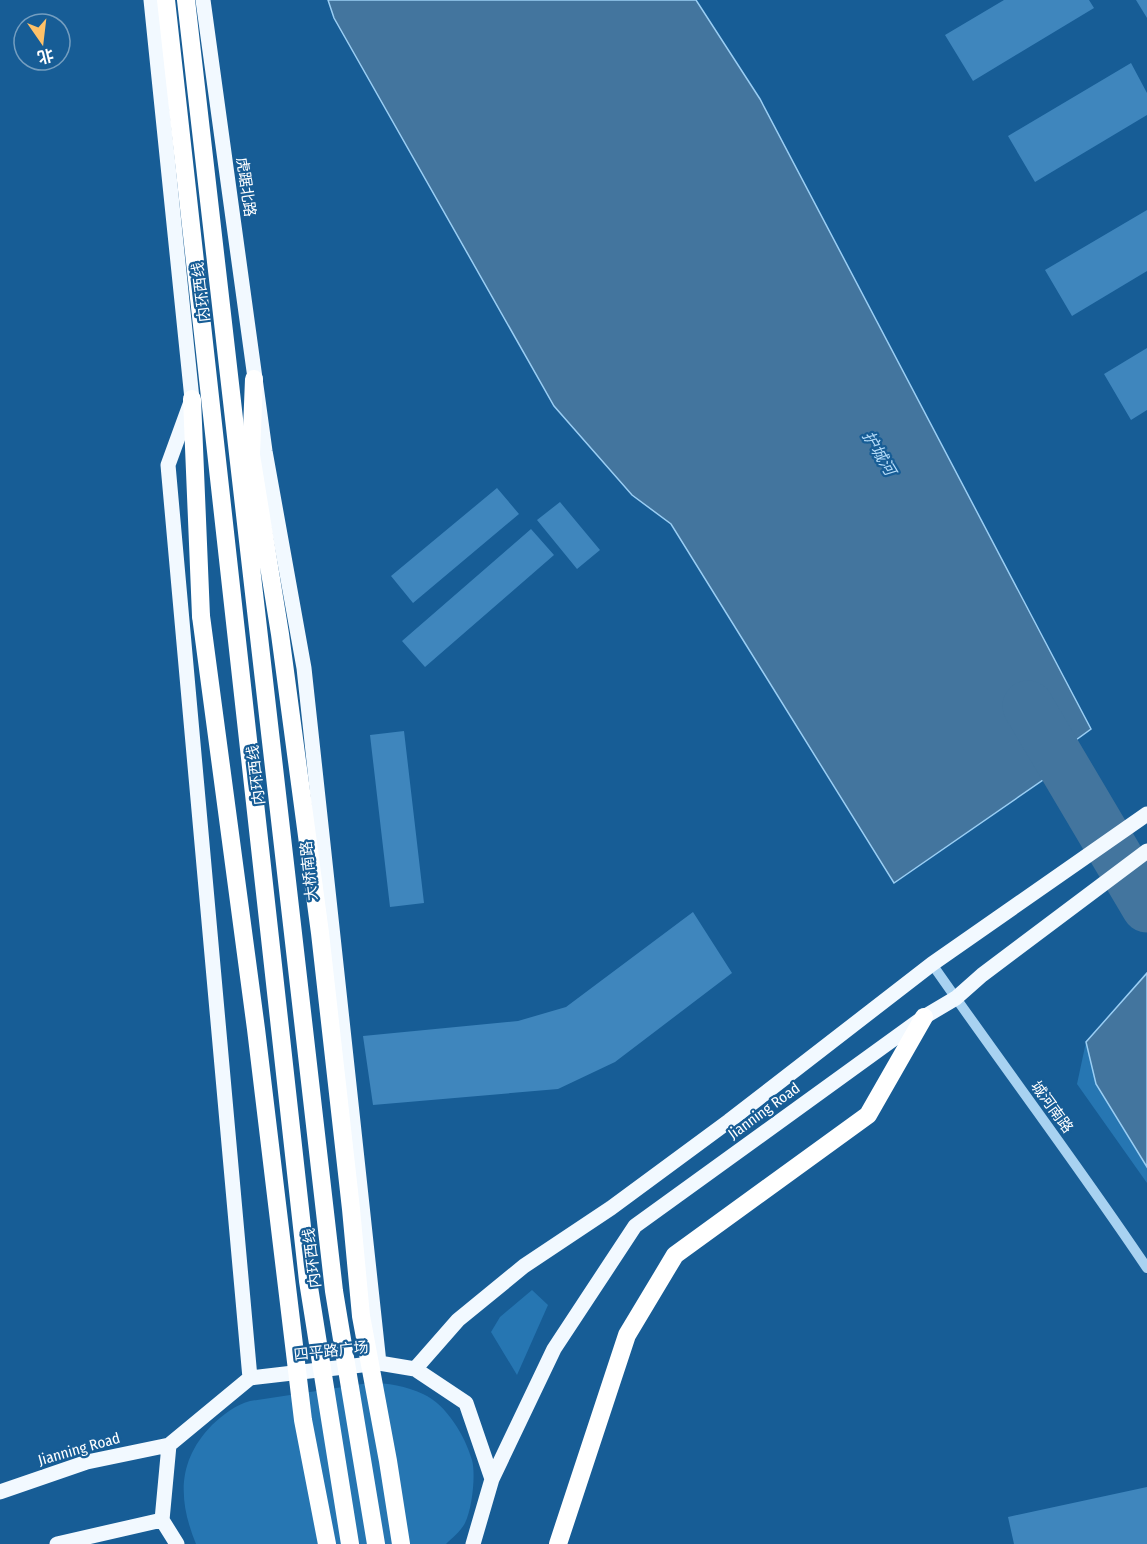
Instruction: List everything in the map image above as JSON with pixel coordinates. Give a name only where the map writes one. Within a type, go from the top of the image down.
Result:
[{"type":"highway","name":"内环西线","points":[[166,0],[308,1281],[350,1544]]},
{"type":"highway","name":"内环西线","points":[[186,0],[334,1291],[376,1544]]},
{"type":"highway","points":[[254,379],[251,455],[280,634],[320,933],[361,1316],[401,1544]]},
{"type":"highway","points":[[192,399],[201,616],[257,1041],[303,1420],[327,1544]]},
{"type":"highway","points":[[558,1544],[627,1335],[675,1255],[868,1115],[924,1017]]},
{"type":"main road","points":[[151,0],[192,399],[168,465],[250,1378],[169,1445],[162,1520],[177,1544]]},
{"type":"main road","name":"虎踞北路","points":[[203,0],[254,379]]},
{"type":"main road","name":"大桥南路","points":[[254,379],[304,668],[379,1363]]},
{"type":"main road","name":"Jianning Road","points":[[415,1369],[458,1320],[524,1266],[611,1208],[711,1134],[932,964],[1147,814]]},
{"type":"main road","name":"Jianning Road","points":[[492,1479],[554,1349],[635,1226],[924,1017],[956,998],[982,975],[1147,851]]},
{"type":"main road","name":"四平路广场","points":[[250,1378],[379,1363],[415,1369],[466,1403],[492,1479]]},
{"type":"main road","name":"Jianning Road","points":[[0,1492],[87,1462],[169,1445]]},
{"type":"main road","points":[[472,1544],[492,1479]]},
{"type":"main road","points":[[57,1544],[162,1520]]},
{"type":"street","name":"城河南路","points":[[932,964],[1147,1268]]},
{"type":"shaded area","points":[[1147,973],[1147,1183],[1077,1084],[1086,1042]]},
{"type":"shaded area","points":[[532,1290],[548,1305],[517,1375],[491,1332],[500,1317]]},
{"type":"shaded area","points":[[369,1383],[390,1384],[417,1391],[432,1399],[454,1422],[465,1441],[473,1466],[471,1501],[467,1517],[459,1532],[446,1544],[196,1544],[186,1512],[184,1482],[192,1453],[212,1425],[230,1410],[250,1401]]},
{"type":"water","points":[[328,0],[696,0],[760,99],[1091,729],[1065,748],[1072,760],[894,883],[671,524],[632,495],[554,406],[334,18]]},
{"type":"water","points":[[1147,973],[1147,1167],[1096,1084],[1086,1042]]},
{"type":"building","points":[[1004,0],[1089,0],[1094,8],[973,81],[945,35]]},
{"type":"building","points":[[1136,0],[1147,0],[1147,18]]},
{"type":"building","points":[[1131,63],[1147,93],[1147,115],[1035,182],[1008,136]]},
{"type":"building","points":[[1147,210],[1147,271],[1072,316],[1045,270]]},
{"type":"building","points":[[1147,348],[1147,410],[1131,420],[1104,374]]},
{"type":"building","points":[[497,488],[519,514],[413,603],[391,576]]},
{"type":"building","points":[[560,502],[600,550],[577,569],[537,520]]},
{"type":"building","points":[[531,529],[554,555],[425,667],[402,641]]},
{"type":"building","points":[[404,731],[424,903],[390,907],[370,735]]},
{"type":"building","points":[[693,912],[732,973],[615,1062],[558,1089],[373,1105],[363,1036],[518,1021],[566,1007]]},
{"type":"building","points":[[1147,1487],[1147,1544],[1014,1544],[1008,1517]]},
{"type":"waterway","name":"护城河","points":[[1028,706],[1147,907]]}]
